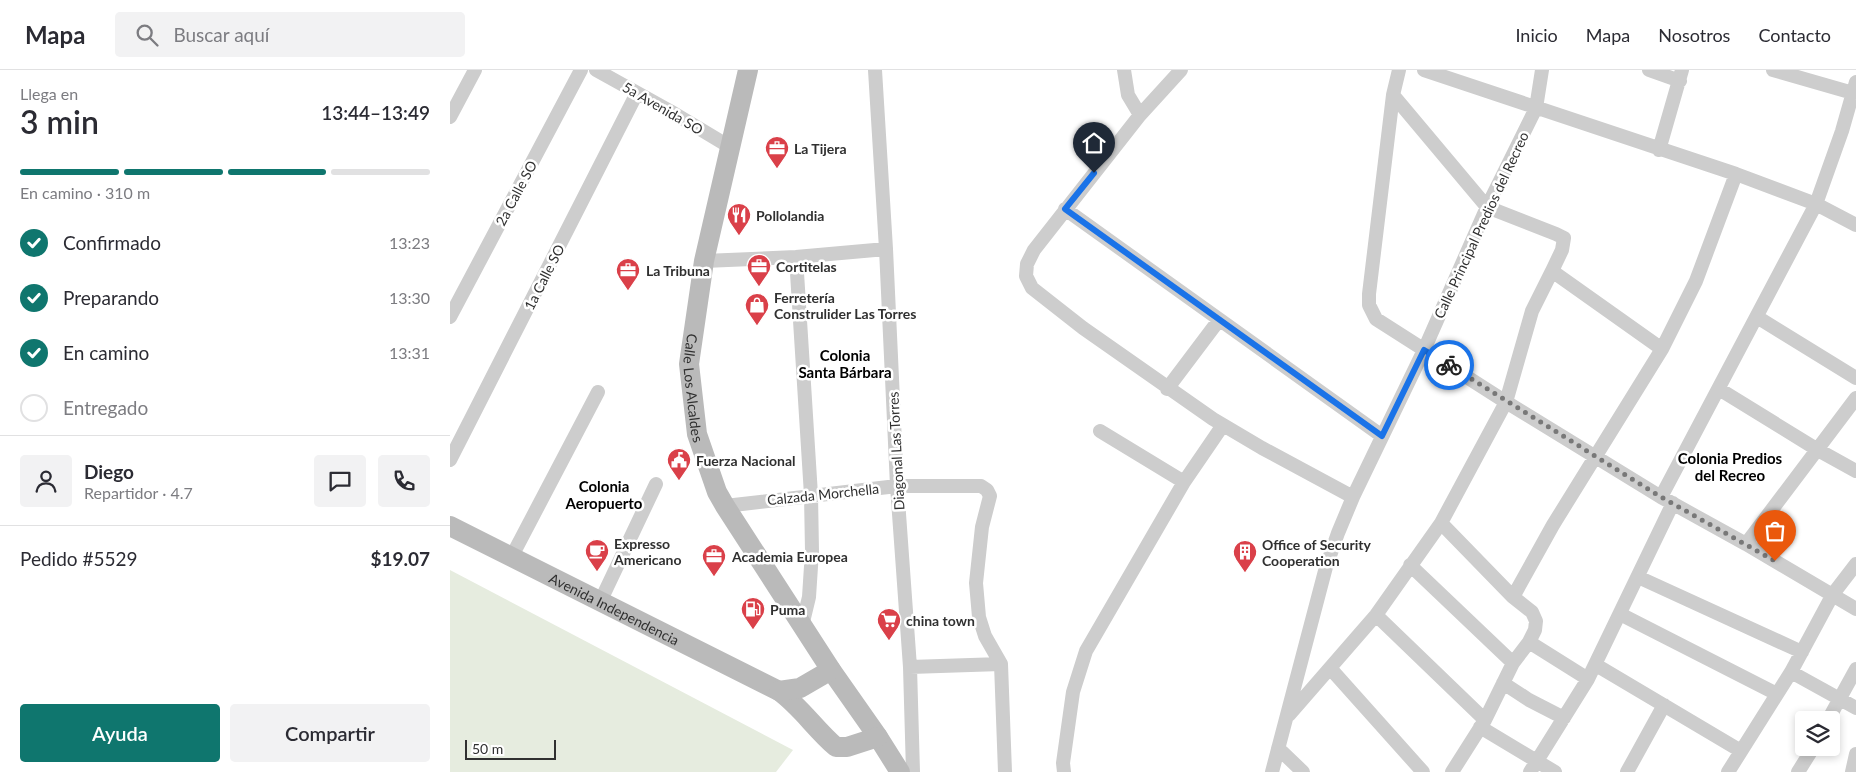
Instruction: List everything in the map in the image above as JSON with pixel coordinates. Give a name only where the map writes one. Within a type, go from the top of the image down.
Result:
[{"type":"main road","name":"Calle Los Alcaldes","points":[[748,70],[704,261],[689,364],[697,434],[717,492],[725,506],[830,670],[878,737],[900,772]]},
{"type":"main road","name":"Avenida Independencia","points":[[450,526],[601,600],[779,691],[794,702],[818,730],[836,747],[847,747],[878,737]]},
{"type":"main road","points":[[779,691],[800,688],[830,670]]},
{"type":"street","points":[[450,117],[474,70]]},
{"type":"street","name":"2a Calle SO","points":[[450,316],[581,70]]},
{"type":"street","name":"5a Avenida SO","points":[[596,70],[730,147]]},
{"type":"street","name":"Diagonal Las Torres","points":[[875,70],[886,249],[897,486],[910,667],[913,772]]},
{"type":"street","points":[[1124,70],[1128,95],[1140,115]]},
{"type":"street","points":[[1181,70],[1140,115],[1034,250],[1027,264],[1026,276],[1032,288],[1167,388],[1223,425],[1352,497]]},
{"type":"street","points":[[1399,70],[1393,95],[1369,294],[1369,305],[1376,319],[1506,402],[1667,500],[1833,594],[1856,609]]},
{"type":"street","points":[[1424,70],[1736,174],[1816,204],[1856,225]]},
{"type":"street","name":"Calle Principal Predios del Recreo","points":[[1272,772],[1326,567],[1352,497],[1424,350],[1487,207],[1536,108],[1542,70]]},
{"type":"street","points":[[1649,70],[1681,75],[1660,150]]},
{"type":"street","points":[[1534,766],[1596,664],[1638,577],[1667,500],[1718,389],[1816,204],[1842,131],[1854,88],[1773,70]]},
{"type":"street","name":"1a Calle SO","points":[[450,460],[637,93]]},
{"type":"street","points":[[1286,720],[1376,614],[1441,523],[1506,402],[1532,311],[1562,250],[1564,238],[1487,207],[1393,95]]},
{"type":"street","points":[[1513,597],[1553,525],[1662,349],[1696,281],[1736,174]]},
{"type":"street","points":[[1065,209],[1382,436]]},
{"type":"street","points":[[704,261],[796,257],[886,249]]},
{"type":"street","points":[[796,257],[811,495],[812,551],[809,597],[802,626]]},
{"type":"street","points":[[1552,271],[1662,349]]},
{"type":"street","points":[[1757,317],[1856,378]]},
{"type":"street","points":[[1167,388],[1219,320]]},
{"type":"street","points":[[1718,389],[1856,471]]},
{"type":"street","points":[[512,556],[598,392]]},
{"type":"street","points":[[1746,544],[1856,398]]},
{"type":"street","points":[[1064,772],[1063,763],[1073,692],[1086,651],[1184,482],[1223,425]]},
{"type":"street","points":[[1100,431],[1184,482]]},
{"type":"street","points":[[601,600],[656,484]]},
{"type":"street","name":"Calzada Morchella","points":[[725,506],[897,486],[982,486],[990,496],[982,527],[976,583],[980,617],[985,636],[1001,664]]},
{"type":"street","points":[[1441,523],[1513,597],[1532,612],[1536,621],[1535,630],[1529,642],[1513,663],[1482,723],[1452,772]]},
{"type":"street","points":[[1728,772],[1791,672],[1833,594],[1856,564]]},
{"type":"street","points":[[1410,565],[1513,663]]},
{"type":"street","points":[[1638,577],[1802,652]]},
{"type":"street","points":[[1376,614],[1482,723],[1534,766],[1555,772]]},
{"type":"street","points":[[1620,614],[1777,694]]},
{"type":"street","points":[[1529,642],[1588,679]]},
{"type":"street","points":[[910,667],[1001,664],[1005,772]]},
{"type":"street","points":[[1596,664],[1741,751]]},
{"type":"street","points":[[1330,668],[1423,772]]},
{"type":"street","points":[[1833,711],[1856,669]]},
{"type":"street","points":[[1791,672],[1856,708]]},
{"type":"street","points":[[1503,683],[1528,700],[1564,718]]},
{"type":"street","points":[[1627,772],[1664,705]]},
{"type":"street","points":[[1278,748],[1303,772]]},
{"type":"street","points":[[1852,772],[1856,754]]},
{"type":"street","points":[[1798,772],[1807,756]]},
{"type":"shaded area","points":[[450,570],[793,750],[776,772],[450,772]]},
{"type":"way so far","points":[[1449,365],[1661,497],[1775,561]]},
{"type":"place","name":"La Tijera","points":[[777,169]]},
{"type":"place","name":"Pollolandia","points":[[739,236]]},
{"type":"place","name":"Cortitelas","points":[[759,287]]},
{"type":"place","name":"La Tribuna","points":[[628,291]]},
{"type":"place","name":"Ferretería Construlider Las Torres","points":[[757,326]]},
{"type":"place","name":"Fuerza Nacional","points":[[679,481]]},
{"type":"place","name":"Expresso Americano","points":[[597,572]]},
{"type":"place","name":"Office of Security Cooperation","points":[[1245,573]]},
{"type":"place","name":"Academia Europea","points":[[714,577]]},
{"type":"place","name":"Puma","points":[[753,630]]},
{"type":"place","name":"china town","points":[[889,641]]},
{"type":"district","name":"Colonia Santa Bárbara","points":[[845,364]]},
{"type":"district","name":"Colonia Predios del Recreo","points":[[1730,466]]},
{"type":"district","name":"Colonia Aeropuerto","points":[[604,494]]},
{"type":"route","points":[[1094,173],[1065,209],[1382,436],[1424,350],[1449,365]]}]
